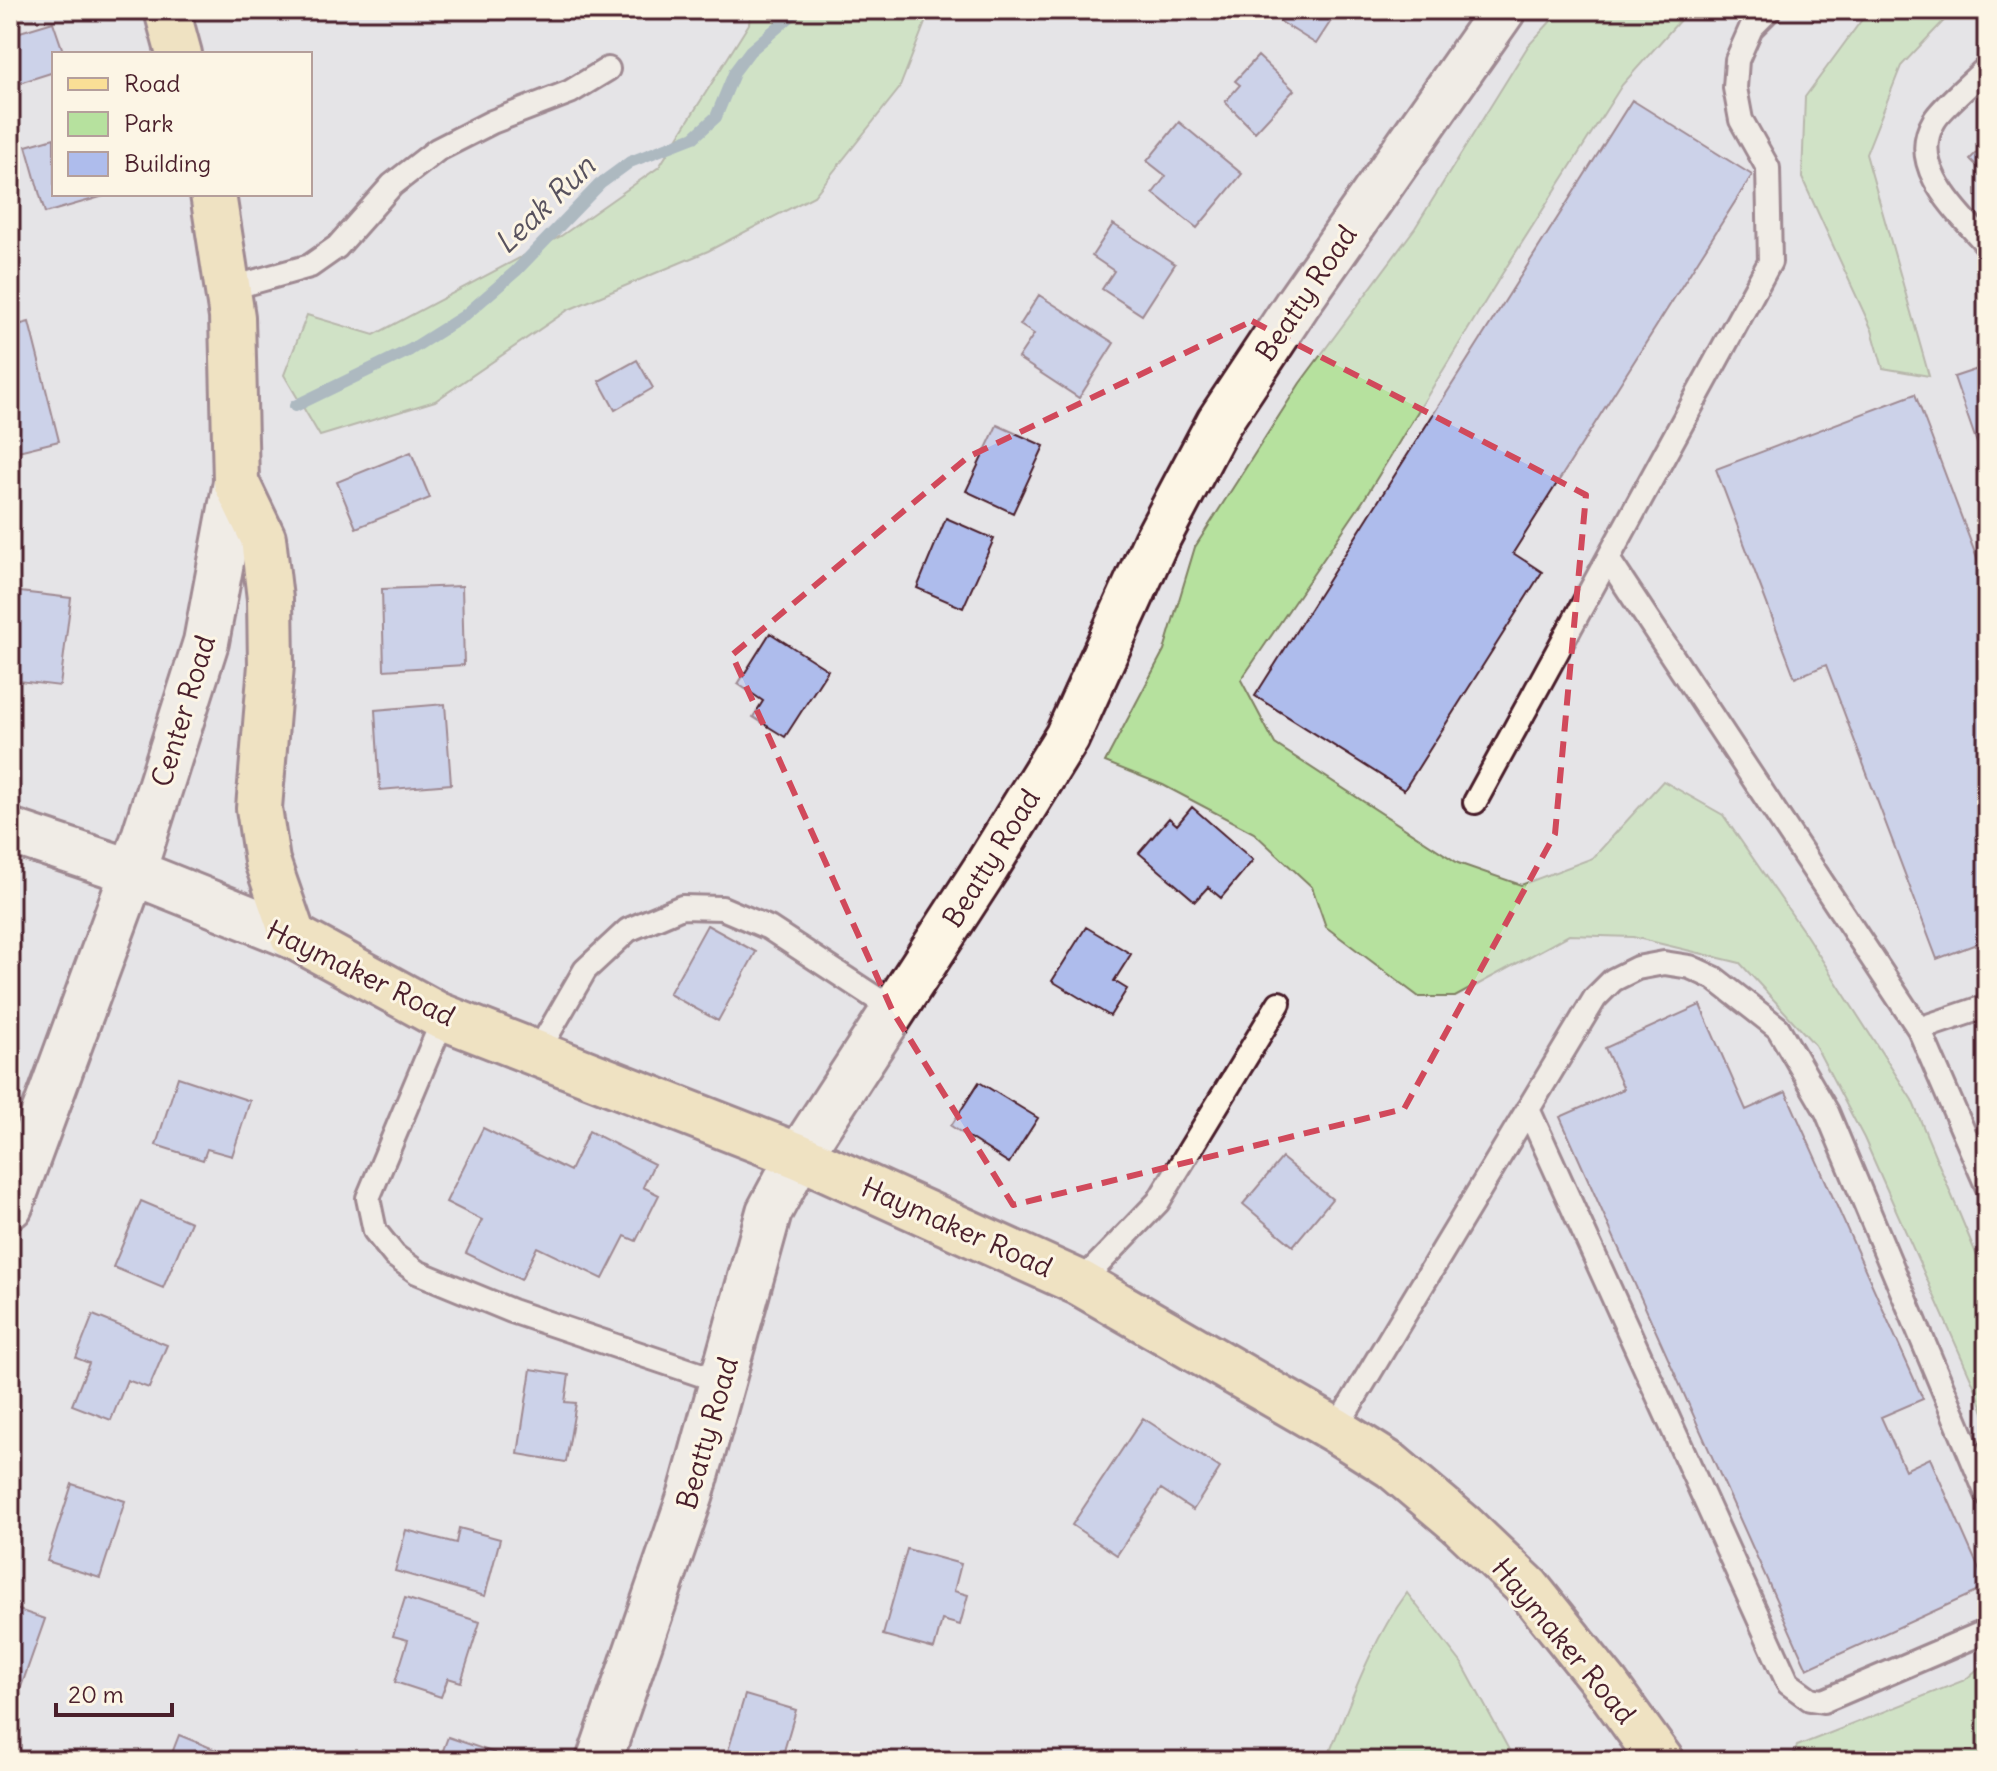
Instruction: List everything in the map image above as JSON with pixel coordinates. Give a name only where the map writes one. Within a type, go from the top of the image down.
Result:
[{"type":"main road","points":[[167,10],[178,52]]},
{"type":"main road","name":"Center Road","points":[[213,196],[232,317],[236,482]]},
{"type":"main road","points":[[236,482],[263,538],[270,599],[271,665],[259,808],[267,861],[293,936]]},
{"type":"main road","name":"Haymaker Road","points":[[293,936],[444,1017],[799,1156],[1080,1283],[1335,1430],[1392,1466],[1462,1525],[1528,1588],[1606,1685],[1661,1761]]},
{"type":"street","name":"Beatty Road","points":[[599,1761],[691,1494],[769,1212],[799,1156],[1067,737],[1155,543],[1219,422],[1298,303],[1503,10]]},
{"type":"street","name":"Center Road","points":[[10,1206],[133,872],[206,642],[236,482]]},
{"type":"street","name":"Haymaker Road","points":[[10,831],[133,872],[293,936]]},
{"type":"lane","points":[[1475,802],[1770,262],[1768,168],[1741,120],[1735,88],[1737,60],[1751,28],[1769,10]]},
{"type":"lane","points":[[1987,67],[1934,121],[1927,143],[1929,165],[1937,186],[1987,245]]},
{"type":"lane","points":[[228,289],[310,266],[337,247],[392,185],[437,150],[492,122],[570,92],[608,69]]},
{"type":"lane","points":[[1608,559],[1919,1029],[1987,1186]]},
{"type":"lane","points":[[537,1053],[585,970],[628,930],[682,907],[722,908],[769,928],[894,1010]]},
{"type":"lane","points":[[1335,1430],[1595,998],[1613,980],[1637,968],[1664,963],[1690,967],[1714,978],[1778,1028],[1827,1112],[1987,1494]]},
{"type":"lane","points":[[1080,1283],[1158,1202],[1279,1003]]},
{"type":"lane","points":[[1919,1029],[1987,1006]]},
{"type":"lane","points":[[444,1017],[368,1198],[375,1231],[395,1256],[417,1272],[512,1311],[723,1382]]},
{"type":"lane","points":[[1528,1109],[1788,1683],[1810,1699],[1823,1701],[1987,1631]]},
{"type":"highlighted area","points":[[1252,321],[1586,495],[1555,834],[1404,1109],[1013,1205],[893,1012],[732,655],[968,457]]},
{"type":"green space","points":[[751,10],[930,10],[899,89],[814,196],[708,251],[568,310],[435,401],[320,436],[284,375],[307,315],[374,335],[561,236],[659,167],[749,24]]},
{"type":"green space","points":[[1561,10],[1689,10],[1622,85],[1363,501],[1241,680],[1275,744],[1458,863],[1521,885],[1593,858],[1663,781],[1723,815],[1806,935],[1912,1100],[1987,1280],[1987,1421],[1864,1138],[1815,1045],[1740,963],[1633,937],[1569,935],[1455,997],[1419,997],[1326,927],[1312,887],[1254,833],[1163,785],[1105,762],[1164,650],[1195,547],[1300,383],[1415,228],[1528,46]]},
{"type":"green space","points":[[1869,10],[1954,10],[1901,66],[1866,154],[1929,376],[1883,368],[1872,330],[1802,178],[1805,97]]},
{"type":"green space","points":[[1407,1593],[1463,1665],[1515,1761],[1326,1761],[1371,1653]]},
{"type":"green space","points":[[1987,1661],[1987,1761],[1791,1761],[1797,1746],[1965,1680]]},
{"type":"building","points":[[1285,10],[1338,10],[1316,44],[1278,20]]},
{"type":"building","points":[[53,22],[63,52],[52,52],[52,73],[10,86],[10,35]]},
{"type":"building","points":[[1258,56],[1294,90],[1255,132],[1225,102],[1240,85],[1235,81]]},
{"type":"building","points":[[1632,100],[1752,175],[1513,553],[1542,572],[1404,790],[1255,696]]},
{"type":"building","points":[[1179,122],[1242,174],[1197,228],[1153,193],[1166,176],[1147,161]]},
{"type":"building","points":[[52,139],[52,196],[104,196],[45,213],[26,146]]},
{"type":"building","points":[[1987,142],[1987,176],[1970,159]]},
{"type":"building","points":[[1113,224],[1175,264],[1142,315],[1102,289],[1114,271],[1092,256]]},
{"type":"building","points":[[1039,295],[1114,343],[1079,398],[1018,358],[1034,334],[1020,325]]},
{"type":"building","points":[[29,322],[59,441],[10,453],[10,327]]},
{"type":"building","points":[[637,360],[653,388],[615,410],[599,381]]},
{"type":"building","points":[[1987,366],[1987,472],[1954,377]]},
{"type":"building","points":[[1915,394],[1987,585],[1987,940],[1937,959],[1826,665],[1795,678],[1716,469]]},
{"type":"building","points":[[997,425],[1044,446],[1013,513],[966,491]]},
{"type":"building","points":[[411,452],[430,498],[356,528],[337,482]]},
{"type":"building","points":[[946,518],[994,539],[963,608],[917,588]]},
{"type":"building","points":[[462,586],[464,665],[384,670],[382,589]]},
{"type":"building","points":[[20,592],[71,598],[60,686],[10,680]]},
{"type":"building","points":[[770,633],[828,670],[785,737],[753,717],[763,701],[738,684]]},
{"type":"building","points":[[445,704],[451,784],[380,790],[375,710]]},
{"type":"building","points":[[1192,807],[1253,860],[1221,898],[1208,887],[1195,901],[1139,853],[1169,818],[1177,825]]},
{"type":"building","points":[[707,925],[756,952],[718,1021],[669,994]]},
{"type":"building","points":[[1086,927],[1131,954],[1114,981],[1127,989],[1110,1016],[1052,981]]},
{"type":"building","points":[[1700,1005],[1746,1110],[1786,1092],[1923,1399],[1881,1417],[1905,1470],[1930,1458],[1987,1587],[1807,1669],[1560,1117],[1624,1089],[1605,1048]]},
{"type":"building","points":[[178,1077],[250,1101],[232,1156],[207,1149],[203,1160],[156,1145]]},
{"type":"building","points":[[979,1082],[1038,1118],[1009,1163],[951,1126]]},
{"type":"building","points":[[483,1128],[570,1171],[589,1131],[654,1164],[643,1187],[659,1195],[636,1241],[625,1236],[603,1279],[537,1247],[521,1280],[466,1253],[482,1220],[446,1202]]},
{"type":"building","points":[[1282,1158],[1332,1199],[1293,1246],[1243,1204]]},
{"type":"building","points":[[141,1201],[191,1222],[163,1288],[113,1267]]},
{"type":"building","points":[[93,1315],[167,1345],[149,1388],[127,1380],[111,1420],[72,1405],[89,1363],[76,1358]]},
{"type":"building","points":[[531,1369],[569,1375],[565,1402],[576,1403],[566,1462],[518,1454]]},
{"type":"building","points":[[1143,1418],[1220,1468],[1193,1510],[1161,1489],[1117,1555],[1072,1525]]},
{"type":"building","points":[[72,1484],[125,1501],[100,1578],[47,1561]]},
{"type":"building","points":[[459,1528],[500,1539],[485,1596],[395,1571],[406,1530],[456,1543]]},
{"type":"building","points":[[907,1549],[961,1564],[954,1591],[968,1595],[960,1625],[942,1620],[934,1649],[883,1635]]},
{"type":"building","points":[[405,1598],[480,1622],[461,1682],[448,1678],[441,1697],[395,1682],[408,1640],[393,1636]]},
{"type":"building","points":[[10,1607],[45,1619],[21,1687],[10,1683]]},
{"type":"building","points":[[745,1695],[796,1710],[781,1761],[725,1761]]},
{"type":"building","points":[[179,1735],[231,1756],[228,1761],[169,1761]]},
{"type":"building","points":[[448,1737],[495,1753],[492,1761],[439,1761]]},
{"type":"waterway","name":"Leak Run","points":[[295,406],[410,350],[464,316],[516,271],[600,184],[630,162],[694,137],[716,117],[735,71],[750,51],[798,10]]}]
